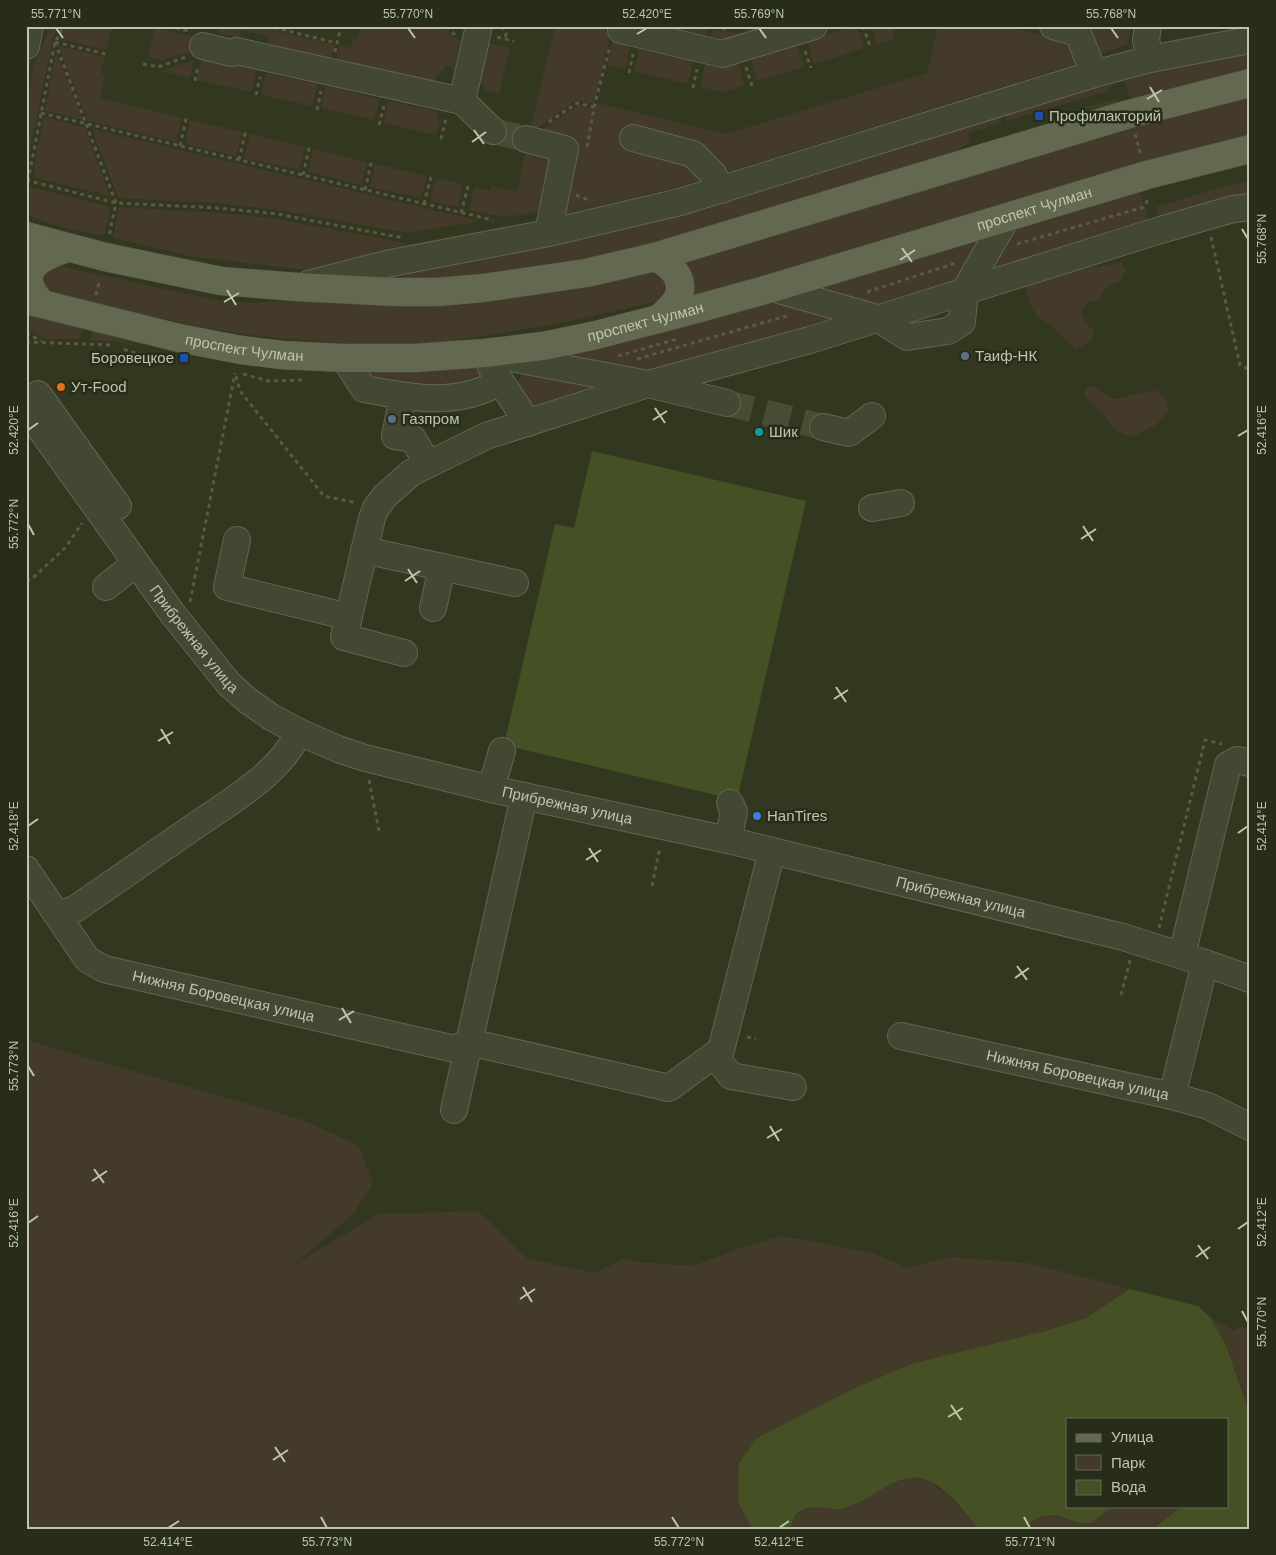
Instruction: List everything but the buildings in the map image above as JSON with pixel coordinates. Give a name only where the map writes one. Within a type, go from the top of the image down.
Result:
[{"type":"main road","points":[[28,235],[68,248],[221,281],[297,287],[412,292],[483,288],[586,272],[654,257],[1129,114],[1250,82]]},
{"type":"main road","name":"проспект Чулман","points":[[34,302],[179,338],[241,350],[282,355],[344,358],[415,358],[485,353],[543,346],[592,336],[772,288],[1147,175],[1250,150]]},
{"type":"main road","points":[[34,302],[29,277],[32,266],[40,258],[68,248]]},
{"type":"main road","points":[[654,257],[668,263],[676,272],[679,284],[678,297],[659,319]]},
{"type":"street","points":[[26,46],[30,26]]},
{"type":"street","points":[[621,28],[722,54],[814,26]]},
{"type":"street","points":[[1053,26],[1078,32],[1094,74]]},
{"type":"street","points":[[1148,26],[1146,40],[1150,60]]},
{"type":"street","points":[[462,101],[486,31]]},
{"type":"street","points":[[201,39],[231,53],[236,51],[246,53],[462,101],[492,131]]},
{"type":"street","points":[[297,287],[386,264],[548,233],[680,202],[1094,74],[1150,60],[1250,40]]},
{"type":"street","points":[[633,138],[693,154],[713,174],[720,190]]},
{"type":"street","points":[[526,139],[565,148],[548,233]]},
{"type":"street","points":[[404,653],[344,638],[364,550],[376,508],[385,496],[411,472],[486,436],[648,384],[810,340],[1157,231],[1250,207]]},
{"type":"street","points":[[965,290],[1006,218]]},
{"type":"street","points":[[772,288],[877,318]]},
{"type":"street","points":[[485,353],[648,384],[727,403]]},
{"type":"street","points":[[485,353],[500,382],[528,423]]},
{"type":"street","points":[[344,358],[364,389],[403,396],[437,399],[470,396],[500,382]]},
{"type":"street","points":[[403,396],[395,436],[413,439],[428,464]]},
{"type":"street","points":[[32,402],[176,588]]},
{"type":"street","name":"Прибрежная улица","points":[[32,402],[94,504],[185,628],[230,684],[247,700],[271,717],[299,732],[338,749],[365,758],[491,789],[728,840],[1023,912],[1145,944],[1250,979]]},
{"type":"street","points":[[823,427],[849,433],[872,416]]},
{"type":"street","points":[[872,508],[901,503]]},
{"type":"street","points":[[237,540],[227,588],[349,616]]},
{"type":"street","points":[[364,550],[515,583]]},
{"type":"street","points":[[106,587],[136,563]]},
{"type":"street","points":[[433,608],[442,567]]},
{"type":"street","points":[[58,915],[75,909],[245,791],[285,756],[294,744],[299,732]]},
{"type":"street","points":[[491,789],[502,751]]},
{"type":"street","points":[[1172,1096],[1228,765],[1237,760],[1250,763]]},
{"type":"street","points":[[454,1110],[524,796]]},
{"type":"street","points":[[728,840],[734,812],[730,803]]},
{"type":"street","points":[[772,851],[718,1052],[731,1076],[793,1087]]},
{"type":"street","name":"Нижняя Боровецкая улица","points":[[26,870],[87,959],[104,969],[455,1048],[469,1042],[669,1088],[718,1052]]},
{"type":"street","name":"Нижняя Боровецкая улица","points":[[901,1036],[1172,1096],[1208,1106],[1250,1127]]},
{"type":"path","points":[[28,181],[55,42],[64,26]]},
{"type":"path","points":[[276,26],[276,28],[337,43],[341,26]]},
{"type":"path","points":[[447,26],[455,35]]},
{"type":"path","points":[[502,26],[506,33],[505,39]]},
{"type":"path","points":[[863,26],[871,49]]},
{"type":"path","points":[[526,139],[577,103],[594,107],[611,40],[621,28]]},
{"type":"path","points":[[486,31],[514,41]]},
{"type":"path","points":[[143,64],[158,67],[201,39]]},
{"type":"path","points":[[55,42],[110,55]]},
{"type":"path","points":[[55,42],[116,203],[109,237]]},
{"type":"path","points":[[41,113],[498,221]]},
{"type":"path","points":[[180,146],[187,115]]},
{"type":"path","points":[[239,160],[246,129]]},
{"type":"path","points":[[1134,131],[1143,162]]},
{"type":"path","points":[[303,175],[310,144]]},
{"type":"path","points":[[365,190],[372,159]]},
{"type":"path","points":[[424,204],[432,173]]},
{"type":"path","points":[[461,213],[469,182]]},
{"type":"path","points":[[557,184],[574,195],[598,203]]},
{"type":"path","points":[[1149,192],[1148,199],[1157,231]]},
{"type":"path","points":[[1207,217],[1240,365],[1250,370]]},
{"type":"path","points":[[94,303],[100,276]]},
{"type":"path","points":[[26,333],[43,342]]},
{"type":"path","points":[[26,342],[118,346]]},
{"type":"path","points":[[185,628],[236,373],[240,391],[324,496],[376,508]]},
{"type":"path","points":[[26,580],[32,579],[66,547],[94,504]]},
{"type":"path","points":[[1120,996],[1145,944],[1205,740],[1223,744]]},
{"type":"path","points":[[365,758],[379,831]]},
{"type":"path","points":[[652,886],[665,827]]},
{"type":"green space","points":[[51,26],[59,26],[53,38],[26,170],[26,106],[35,61]]},
{"type":"green space","points":[[67,26],[112,26],[106,50],[59,39]]},
{"type":"green space","points":[[219,26],[273,26],[273,30],[335,45],[330,63],[267,48],[269,36],[241,30],[239,38],[217,33]]},
{"type":"green space","points":[[361,26],[444,26],[454,38],[461,40],[454,71],[447,65],[435,79],[442,85],[335,64],[339,45],[351,48],[354,38],[358,39]]},
{"type":"green space","points":[[555,26],[607,26],[606,32],[611,33],[594,104],[577,100],[530,132]]},
{"type":"green space","points":[[664,26],[703,26],[702,29],[707,29],[705,42],[663,29]]},
{"type":"green space","points":[[750,26],[782,26],[711,43],[712,30],[745,34],[745,28]]},
{"type":"green space","points":[[857,26],[864,48],[814,64],[807,41]]},
{"type":"green space","points":[[871,26],[895,26],[892,40],[876,44]]},
{"type":"green space","points":[[938,26],[1004,26],[1070,42],[1083,62],[720,174],[689,158],[709,178],[559,215],[575,142],[537,133],[578,105],[595,109],[597,103],[726,134],[927,73]]},
{"type":"green space","points":[[1082,26],[1131,26],[1126,45],[1096,56]]},
{"type":"green space","points":[[155,28],[198,38],[195,51],[162,60],[148,56]]},
{"type":"green space","points":[[613,39],[631,43],[625,69],[607,65]]},
{"type":"green space","points":[[487,43],[510,48],[499,94],[485,90],[479,81]]},
{"type":"green space","points":[[797,44],[804,67],[757,81],[750,58]]},
{"type":"green space","points":[[58,46],[105,57],[101,73],[105,75],[100,98],[182,118],[176,142],[88,121]]},
{"type":"green space","points":[[640,46],[694,59],[688,84],[634,71]]},
{"type":"green space","points":[[1250,47],[1250,73],[1131,103],[1123,75]]},
{"type":"green space","points":[[56,51],[83,120],[45,111]]},
{"type":"green space","points":[[202,58],[256,70],[251,92],[197,80]]},
{"type":"green space","points":[[194,60],[190,78],[161,71]]},
{"type":"green space","points":[[706,61],[738,62],[745,85],[722,92],[700,87]]},
{"type":"green space","points":[[266,73],[318,84],[312,106],[261,95]]},
{"type":"green space","points":[[1112,77],[1114,84],[1107,91],[1007,121],[1003,109]]},
{"type":"green space","points":[[326,86],[380,99],[374,120],[321,108]]},
{"type":"green space","points":[[1250,93],[1250,136],[1217,142],[1143,162],[690,301],[681,260],[1132,124]]},
{"type":"green space","points":[[1115,99],[1120,106],[1071,111]]},
{"type":"green space","points":[[389,101],[435,111],[439,122],[436,135],[384,123]]},
{"type":"green space","points":[[999,110],[1002,123],[968,133],[970,142],[934,163],[584,263],[478,279],[363,281]]},
{"type":"green space","points":[[44,117],[85,128],[110,196],[36,178],[33,171]]},
{"type":"green space","points":[[190,120],[242,132],[236,156],[185,144]]},
{"type":"green space","points":[[92,129],[480,221],[409,233],[278,210],[219,203],[118,198]]},
{"type":"green space","points":[[250,134],[305,147],[300,170],[244,158]]},
{"type":"green space","points":[[526,148],[550,158],[538,211],[529,214],[504,216],[469,210],[474,187],[490,191],[492,186],[517,192]]},
{"type":"green space","points":[[313,149],[367,162],[362,185],[308,172]]},
{"type":"green space","points":[[375,164],[427,176],[421,198],[370,187]]},
{"type":"green space","points":[[436,178],[463,184],[458,207],[430,201]]},
{"type":"green space","points":[[1250,181],[1250,201],[1161,225],[1156,207],[1232,184]]},
{"type":"green space","points":[[26,186],[111,207],[104,236],[63,227],[32,216],[26,212]]},
{"type":"green space","points":[[1140,192],[1151,229],[982,279],[1011,230]]},
{"type":"green space","points":[[119,207],[219,213],[277,219],[410,244],[505,226],[507,232],[324,272],[189,256],[113,238]]},
{"type":"green space","points":[[989,234],[964,282],[887,309],[808,290]]},
{"type":"green space","points":[[1121,262],[1126,270],[1120,281],[1107,288],[1100,300],[1087,303],[1081,313],[1085,322],[1095,332],[1090,342],[1075,349],[1050,324],[1039,318],[1032,308],[1025,289],[1031,279],[1083,267],[1098,267]]},
{"type":"green space","points":[[56,265],[215,300],[247,303],[313,300],[647,269],[662,272],[668,288],[660,301],[555,324],[425,345],[364,345],[258,336],[201,327],[52,294],[45,290],[41,277],[44,270]]},
{"type":"green space","points":[[777,299],[854,318],[660,375],[558,355]]},
{"type":"green space","points":[[26,312],[83,325],[81,339],[46,339],[26,328]]},
{"type":"green space","points":[[93,327],[133,344],[132,346],[119,342],[91,340]]},
{"type":"green space","points":[[477,366],[487,378],[476,390],[373,384],[361,369]]},
{"type":"green space","points":[[523,373],[619,389],[534,414],[517,387]]},
{"type":"green space","points":[[1092,386],[1114,399],[1155,390],[1166,398],[1169,411],[1156,425],[1131,437],[1115,430],[1104,415],[1085,396],[1085,388]]},
{"type":"green space","points":[[26,1040],[303,1120],[359,1146],[373,1184],[353,1214],[294,1265],[378,1214],[478,1211],[528,1259],[596,1273],[624,1258],[639,1262],[692,1266],[741,1248],[782,1236],[873,1253],[907,1268],[951,1257],[1028,1263],[1130,1289],[1086,1318],[1042,1332],[914,1363],[855,1388],[738,1502],[752,1529],[26,1529]]},
{"type":"green space","points":[[1210,1317],[1234,1331],[1243,1326],[1250,1332],[1250,1416],[1226,1345]]},
{"type":"green space","points":[[906,1478],[925,1479],[946,1493],[979,1529],[791,1529],[791,1524],[798,1513],[814,1506],[841,1509]]},
{"type":"green space","points":[[1110,1508],[1179,1508],[1153,1529],[1022,1529],[1039,1517],[1055,1515],[1080,1523],[1098,1518]]},
{"type":"water","points":[[592,451],[806,501],[737,800],[504,745],[555,524],[574,528]]},
{"type":"water","points":[[1130,1289],[1198,1306],[1210,1317],[1226,1345],[1250,1416],[1250,1529],[1153,1529],[1179,1508],[1228,1508],[1228,1418],[1066,1418],[1066,1508],[1110,1508],[1091,1523],[1080,1523],[1055,1515],[1039,1517],[1022,1529],[979,1529],[955,1501],[934,1484],[926,1480],[907,1478],[844,1508],[814,1507],[804,1509],[796,1515],[791,1529],[752,1529],[738,1502],[739,1463],[757,1438],[855,1388],[914,1363],[1042,1332],[1086,1318]]},
{"type":"tunnel","points":[[493,131],[526,139]]},
{"type":"tunnel","points":[[727,403],[823,427]]},
{"type":"place","name":"Профилакторий","points":[[1039,116]]},
{"type":"place","name":"Таиф-НК","points":[[965,356]]},
{"type":"place","name":"Боровецкое","points":[[184,358]]},
{"type":"place","name":"Ут-Food","points":[[61,387]]},
{"type":"place","name":"Газпром","points":[[392,419]]},
{"type":"place","name":"Шик","points":[[759,432]]},
{"type":"place","name":"HanTires","points":[[757,816]]}]
